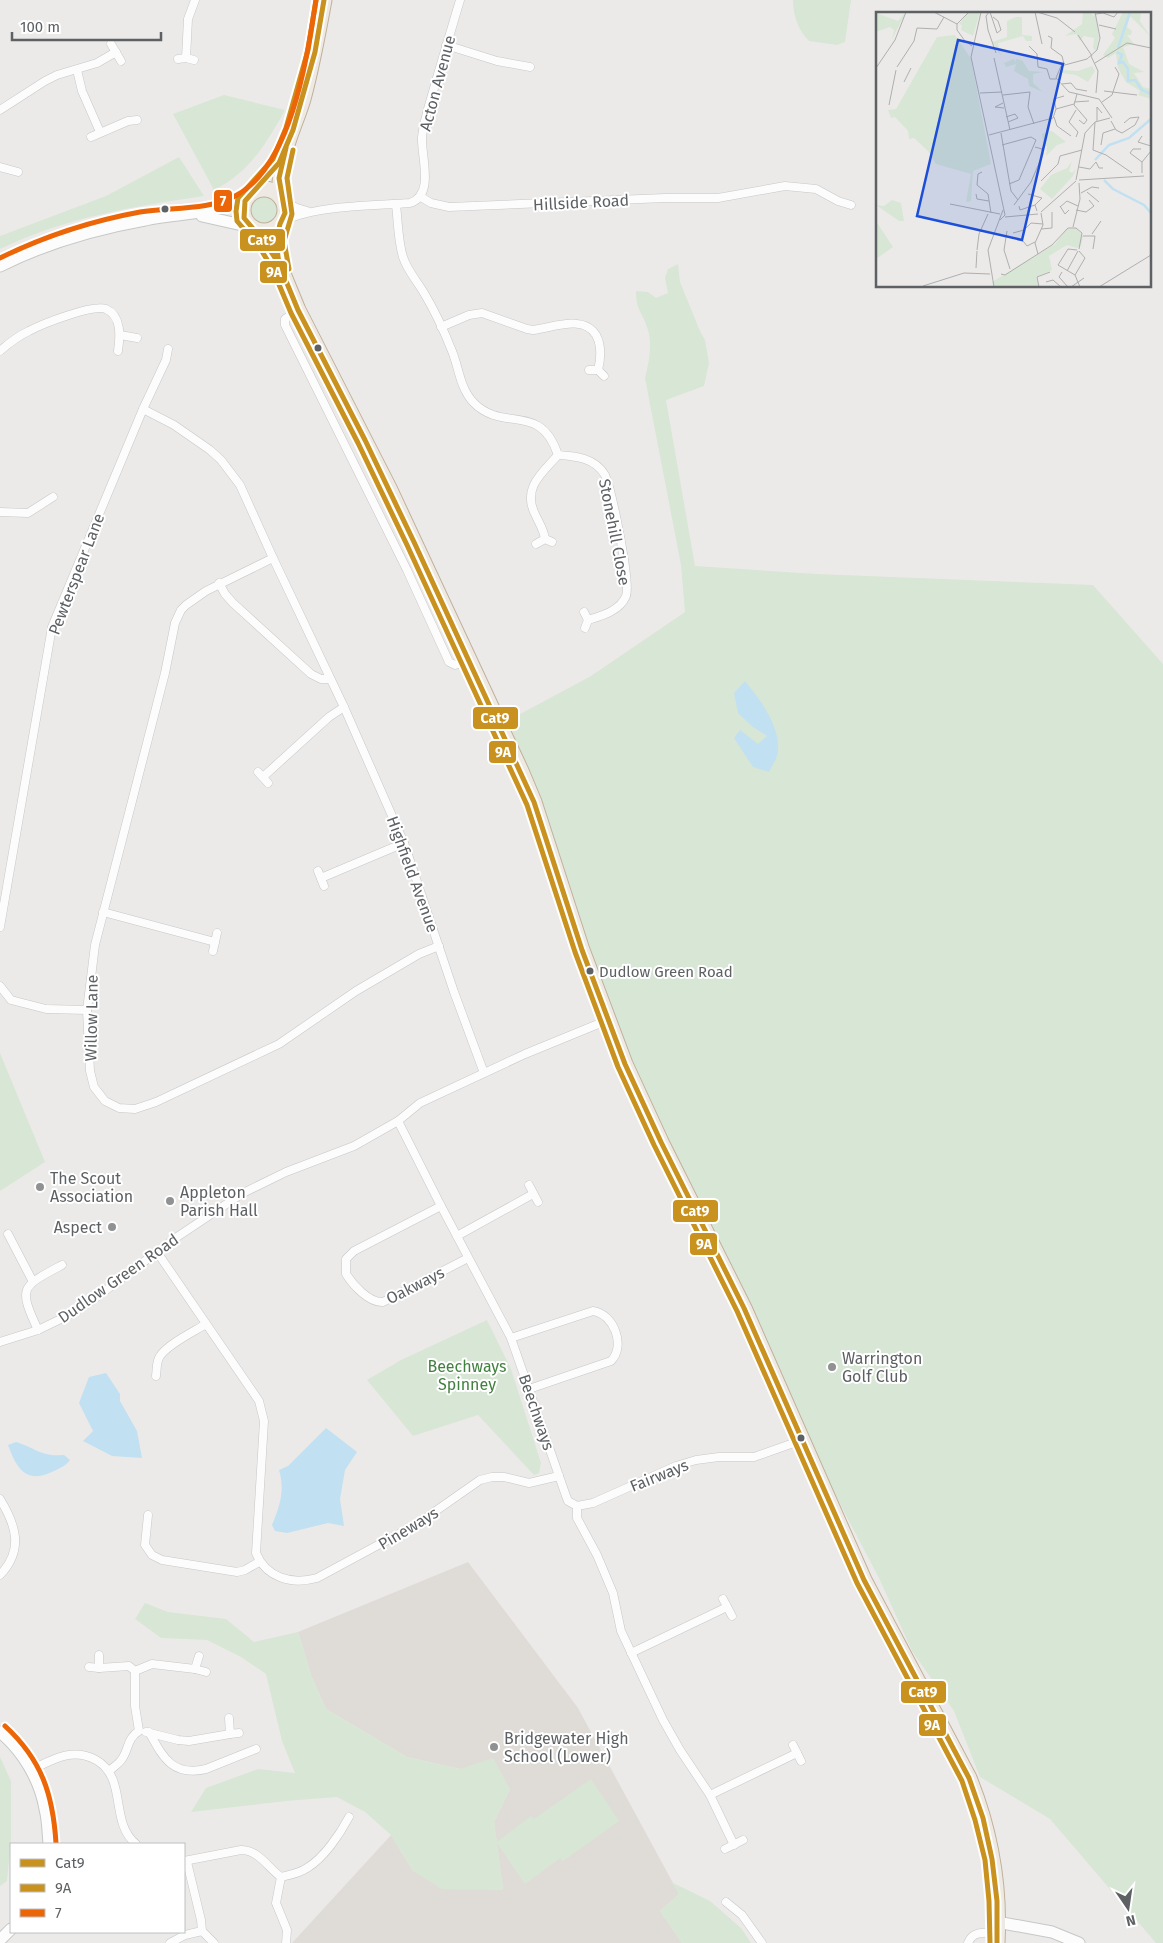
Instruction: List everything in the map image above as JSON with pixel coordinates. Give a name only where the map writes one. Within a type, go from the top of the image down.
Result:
[{"type":"highway","points":[[279,264],[276,241],[285,213],[279,178],[284,154],[303,97],[315,52],[324,0]]},
{"type":"highway","points":[[284,154],[243,206],[247,223],[266,244],[279,264],[298,310],[389,488],[534,802],[582,950],[625,1064],[661,1142],[744,1308],[864,1580],[969,1778],[981,1812],[990,1849],[997,1898],[997,1933]]},
{"type":"highway","points":[[250,195],[261,189],[268,190],[274,192],[282,200]]},
{"type":"highway","points":[[252,228],[268,231],[280,224]]},
{"type":"street","points":[[186,59],[188,19],[195,0]]},
{"type":"street","name":"Acton Avenue","points":[[421,197],[425,183],[422,143],[424,126],[460,0]]},
{"type":"street","points":[[111,44],[121,61]]},
{"type":"street","points":[[446,45],[497,61],[530,67]]},
{"type":"street","points":[[0,110],[57,75],[97,63],[116,52]]},
{"type":"street","points":[[77,70],[82,91],[100,132]]},
{"type":"street","points":[[92,137],[128,121],[137,120]]},
{"type":"street","points":[[0,167],[18,172]]},
{"type":"street","name":"Hillside Road","points":[[421,197],[431,203],[449,207],[665,198],[718,198],[785,186],[816,189],[838,201],[851,205]]},
{"type":"street","points":[[0,266],[63,239],[112,226],[159,217],[209,212],[236,203],[250,195]]},
{"type":"street","points":[[280,224],[290,217],[311,212],[410,203],[421,197]]},
{"type":"street","points":[[282,200],[297,208],[311,212]]},
{"type":"street","points":[[396,204],[403,257],[433,308],[456,361],[465,391],[474,403],[492,415],[529,421],[542,428],[551,438],[558,454],[536,480],[530,491],[531,506],[548,541],[536,544]]},
{"type":"street","points":[[192,215],[252,228]]},
{"type":"street","points":[[0,351],[9,343],[50,321],[100,308],[110,311],[114,316],[120,335],[118,351]]},
{"type":"street","points":[[441,327],[475,313],[488,315],[533,330],[580,324],[590,328],[598,339],[601,353],[598,370]]},
{"type":"street","points":[[120,335],[137,338]]},
{"type":"street","name":"Pewterspear Lane","points":[[0,927],[52,628],[143,409],[166,360],[168,349]]},
{"type":"street","points":[[589,370],[598,370],[604,376]]},
{"type":"street","name":"Highfield Avenue","points":[[143,409],[174,425],[210,450],[221,460],[240,485],[344,707],[404,843],[454,992],[484,1073]]},
{"type":"street","name":"Stonehill Close","points":[[558,454],[583,458],[591,461],[602,470],[610,490],[622,550],[627,586],[623,602],[586,624],[584,612]]},
{"type":"street","points":[[0,512],[28,513],[45,504],[53,497]]},
{"type":"street","points":[[45,504],[52,509]]},
{"type":"street","points":[[273,558],[219,583],[233,603],[311,674],[321,679],[330,679]]},
{"type":"street","name":"Willow Lane","points":[[219,583],[186,605],[181,610],[175,623],[165,673],[103,912],[95,945],[87,1010],[90,1071],[94,1087],[112,1105],[126,1110],[156,1102],[279,1044],[356,991],[419,954],[439,946]]},
{"type":"street","points":[[263,777],[329,717],[344,707]]},
{"type":"street","points":[[324,886],[319,874],[404,843]]},
{"type":"street","points":[[103,912],[215,942]]},
{"type":"street","points":[[213,951],[217,933]]},
{"type":"street","points":[[0,986],[11,1000],[46,1009],[87,1010]]},
{"type":"street","name":"Dudlow Green Road","points":[[0,1342],[38,1330],[62,1319],[90,1302],[157,1252],[243,1193],[295,1169],[354,1146],[398,1121],[420,1103],[547,1044],[608,1020]]},
{"type":"street","name":"Beechways","points":[[398,1121],[440,1206],[511,1338],[568,1501],[577,1506],[577,1518],[597,1555],[613,1592],[621,1631],[676,1743],[710,1795],[734,1845]]},
{"type":"street","points":[[529,1185],[538,1202]]},
{"type":"street","points":[[456,1236],[533,1194]]},
{"type":"street","name":"Oakways","points":[[440,1206],[354,1251],[346,1260],[346,1274],[368,1298],[383,1302],[468,1258]]},
{"type":"street","points":[[8,1234],[32,1280]]},
{"type":"street","points":[[148,1514],[145,1545],[152,1554],[162,1560],[237,1572],[259,1562],[255,1540],[264,1421],[263,1411],[259,1401],[157,1252]]},
{"type":"street","points":[[38,1330],[25,1303],[25,1290],[32,1280],[62,1265]]},
{"type":"street","points":[[511,1338],[593,1311],[607,1318],[614,1328],[618,1348],[617,1354],[611,1361],[529,1389]]},
{"type":"street","points":[[156,1376],[157,1363],[160,1356],[168,1348],[206,1324]]},
{"type":"street","name":"Fairways","points":[[577,1506],[593,1503],[676,1466],[696,1460],[719,1457],[754,1457],[802,1440]]},
{"type":"street","name":"Pineways","points":[[259,1562],[266,1571],[275,1576],[297,1581],[307,1581],[317,1578],[417,1524],[480,1480],[504,1477],[530,1483],[559,1476]]},
{"type":"street","points":[[0,1499],[12,1520],[15,1537],[12,1557],[8,1566],[0,1575]]},
{"type":"street","points":[[723,1599],[732,1616]]},
{"type":"street","points":[[632,1653],[727,1607]]},
{"type":"street","points":[[98,1668],[99,1655]]},
{"type":"street","points":[[195,1669],[199,1656]]},
{"type":"street","points":[[136,1671],[152,1664],[206,1672]]},
{"type":"street","points":[[89,1667],[128,1666],[136,1671]]},
{"type":"street","points":[[136,1671],[134,1706],[139,1731]]},
{"type":"street","points":[[229,1718],[230,1734]]},
{"type":"street","points":[[109,1770],[121,1761],[128,1742],[133,1734],[139,1731],[189,1741],[239,1733]]},
{"type":"street","points":[[0,1732],[17,1750],[31,1770],[39,1788],[45,1809],[49,1843]]},
{"type":"street","points":[[149,1732],[167,1762],[192,1771],[206,1769],[256,1749]]},
{"type":"street","points":[[710,1795],[799,1757],[793,1745]]},
{"type":"street","points":[[31,1770],[58,1757],[69,1754],[81,1754],[102,1763],[109,1770],[117,1787],[123,1822],[127,1833],[135,1843]]},
{"type":"street","points":[[281,1877],[298,1873],[308,1868],[332,1845],[349,1817]]},
{"type":"street","points":[[725,1849],[744,1840]]},
{"type":"street","points":[[214,1943],[202,1931],[201,1920],[186,1862],[248,1850],[255,1852],[281,1877]]},
{"type":"street","points":[[281,1877],[276,1904],[287,1930],[286,1943]]},
{"type":"street","points":[[726,1902],[742,1915],[762,1943]]},
{"type":"street","points":[[0,1940],[10,1930]]},
{"type":"street","points":[[170,1943],[185,1935],[202,1931]]},
{"type":"street","points":[[968,1943],[974,1935],[1052,1932],[1079,1943]]},
{"type":"shaded area","name":"Bridgewater High School (Lower)","points":[[468,1562],[578,1708],[679,1894],[660,1911],[682,1943],[292,1943],[391,1835],[413,1871],[503,1890],[494,1822],[510,1789],[460,1769],[407,1757],[326,1709],[312,1678],[298,1632]]},
{"type":"green space","points":[[793,0],[851,0],[845,42],[837,45],[809,41],[797,22]]},
{"type":"green space","points":[[224,95],[285,110],[256,156],[238,175],[214,190],[173,114]]},
{"type":"green space","points":[[179,157],[204,196],[126,209],[74,221],[24,238],[0,249],[0,236],[106,196]]},
{"type":"green space","points":[[264,197],[273,201],[277,210],[273,219],[264,223],[255,219],[251,210],[255,201]]},
{"type":"green space","name":"Warrington Golf Club","points":[[678,264],[680,282],[705,340],[709,363],[704,386],[666,400],[695,566],[817,574],[1093,585],[1163,664],[1163,1943],[1156,1943],[1050,1819],[980,1777],[954,1711],[912,1651],[879,1578],[788,1405],[661,1142],[540,823],[509,720],[591,676],[685,612],[681,565],[645,378],[649,359],[650,339],[636,298],[636,291],[648,292],[656,298],[668,293],[665,278],[668,269]]},
{"type":"green space","points":[[0,1053],[45,1162],[0,1191]]},
{"type":"green space","name":"Beechways Spinney","points":[[487,1320],[511,1369],[541,1463],[539,1473],[534,1475],[478,1415],[413,1436],[367,1380],[401,1360]]},
{"type":"green space","points":[[145,1603],[168,1612],[226,1619],[254,1642],[298,1632],[312,1678],[326,1709],[407,1757],[460,1769],[493,1758],[510,1789],[494,1822],[497,1842],[531,1816],[534,1819],[591,1779],[619,1821],[563,1861],[560,1858],[525,1884],[497,1843],[503,1890],[442,1889],[413,1871],[391,1835],[365,1812],[337,1797],[191,1812],[206,1788],[258,1769],[295,1773],[282,1741],[266,1674],[241,1657],[207,1640],[161,1638],[135,1619]]},
{"type":"green space","points":[[0,1757],[11,1781],[11,1839],[7,1881],[0,1886]]},
{"type":"green space","points":[[671,1882],[710,1901],[741,1928],[751,1943],[682,1943],[660,1911],[679,1894]]},
{"type":"water","points":[[745,681],[770,717],[777,738],[776,759],[769,772],[753,767],[734,738],[740,730],[758,744],[767,736],[753,727],[738,713],[734,693]]},
{"type":"water","points":[[106,1373],[120,1394],[120,1401],[137,1431],[142,1458],[112,1456],[83,1441],[93,1431],[79,1403],[89,1377]]},
{"type":"water","points":[[326,1428],[357,1452],[345,1470],[340,1499],[344,1526],[328,1523],[287,1533],[275,1531],[272,1525],[282,1491],[279,1470],[288,1466]]},
{"type":"water","points":[[16,1442],[50,1455],[64,1455],[70,1460],[63,1467],[44,1475],[30,1475],[19,1467],[11,1454],[8,1445]]},
{"type":"transit line","name":"9A","points":[[316,0],[308,50],[286,128],[273,159],[238,198],[237,221],[260,248],[272,268],[291,313],[358,443],[407,545],[527,805],[575,952],[618,1067],[654,1145],[737,1311],[857,1583],[962,1781],[975,1820],[985,1860],[989,1901],[990,1943]]},
{"type":"transit line","name":"7","points":[[0,258],[51,236],[104,220],[152,210],[190,208],[214,204],[237,195],[256,180],[271,159],[284,135],[294,107],[308,50],[316,0]]},
{"type":"transit line","name":"Cat9","points":[[324,0],[315,52],[293,130],[279,163],[245,201],[244,218],[266,244],[279,264],[298,310],[365,440],[414,542],[534,802],[582,950],[625,1064],[661,1142],[744,1308],[864,1580],[969,1778],[983,1818],[992,1859],[997,1901],[997,1943]]},
{"type":"transit line","name":"Cat9","points":[[282,272],[276,241],[285,213],[279,178],[286,148]]},
{"type":"transit line","name":"9A","points":[[289,269],[284,241],[292,214],[287,178],[293,150]]},
{"type":"transit line","name":"7","points":[[5,1726],[18,1739],[37,1765],[52,1809],[56,1843]]},
{"type":"place","name":"Dudlow Green Road","points":[[590,971]]},
{"type":"place","name":"The Scout Association","points":[[40,1187]]},
{"type":"place","name":"Appleton Parish Hall","points":[[170,1201]]},
{"type":"place","name":"Aspect","points":[[112,1227]]},
{"type":"place","name":"Warrington Golf Club","points":[[832,1367]]},
{"type":"place","name":"Bridgewater High School (Lower)","points":[[494,1747]]}]
